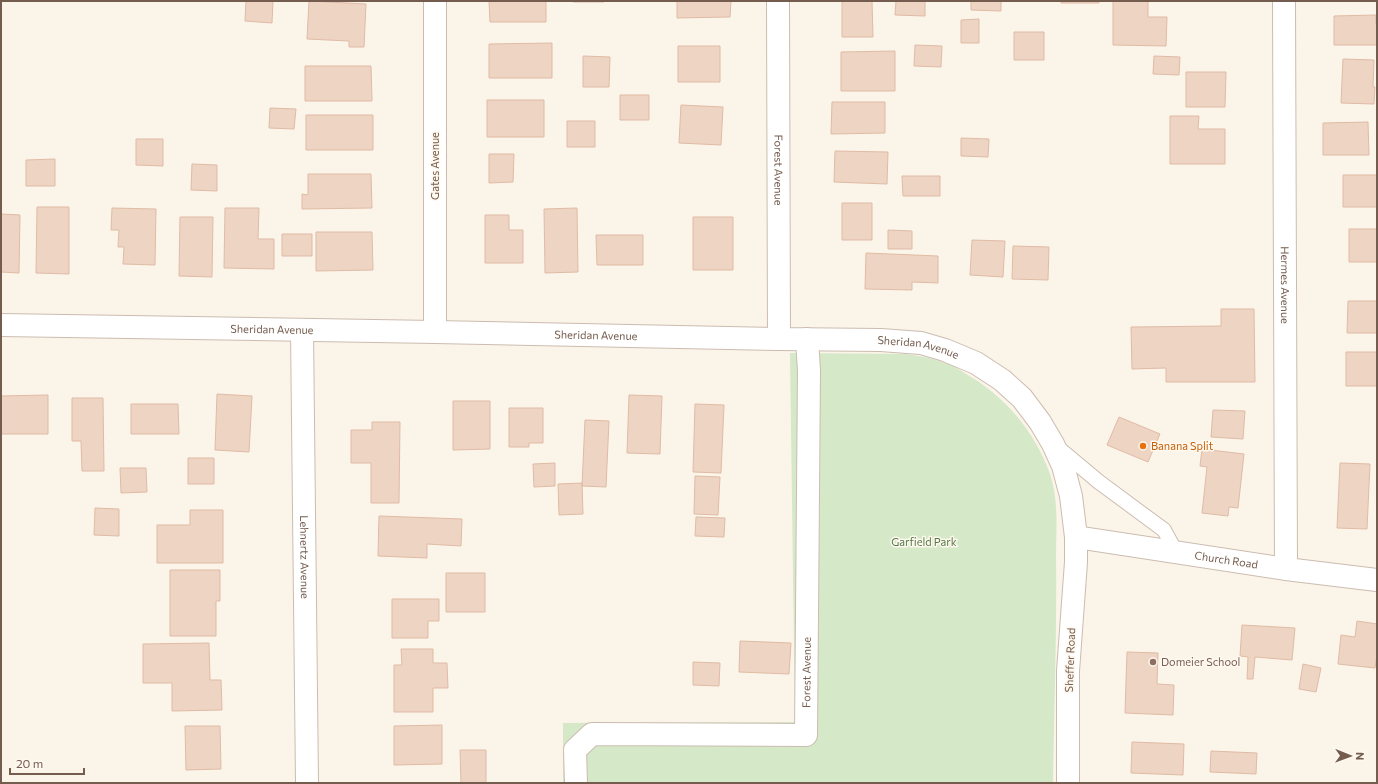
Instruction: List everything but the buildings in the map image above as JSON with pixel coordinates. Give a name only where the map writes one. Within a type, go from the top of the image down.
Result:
[{"type":"street","name":"Gates Avenue","points":[[435,1],[435,332]]},
{"type":"street","name":"Forest Avenue","points":[[778,1],[779,339]]},
{"type":"street","name":"Hermes Avenue","points":[[1284,1],[1286,568]]},
{"type":"street","name":"Sheridan Avenue","points":[[1,326],[881,340],[921,343],[945,350],[976,364],[1002,380],[1022,398],[1040,422],[1053,444],[1063,466],[1072,501],[1076,537]]},
{"type":"street","name":"Lehnertz Avenue","points":[[302,330],[307,783]]},
{"type":"street","name":"Forest Avenue","points":[[576,783],[575,750],[592,734],[806,735],[809,371],[807,339]]},
{"type":"street","name":"Church Road","points":[[1076,537],[1377,580]]},
{"type":"street","name":"Sheffer Road","points":[[1068,783],[1068,671],[1076,562],[1076,537]]},
{"type":"lane","points":[[1053,444],[1100,482],[1164,530],[1176,552]]},
{"type":"green space","name":"Garfield Park","points":[[790,353],[906,354],[945,363],[957,368],[980,383],[1006,404],[1017,416],[1036,444],[1050,474],[1056,505],[1053,783],[563,783],[563,723],[795,722]]},
{"type":"place","name":"Banana Split","points":[[1143,446]]},
{"type":"place","name":"Domeier School","points":[[1153,662]]}]
